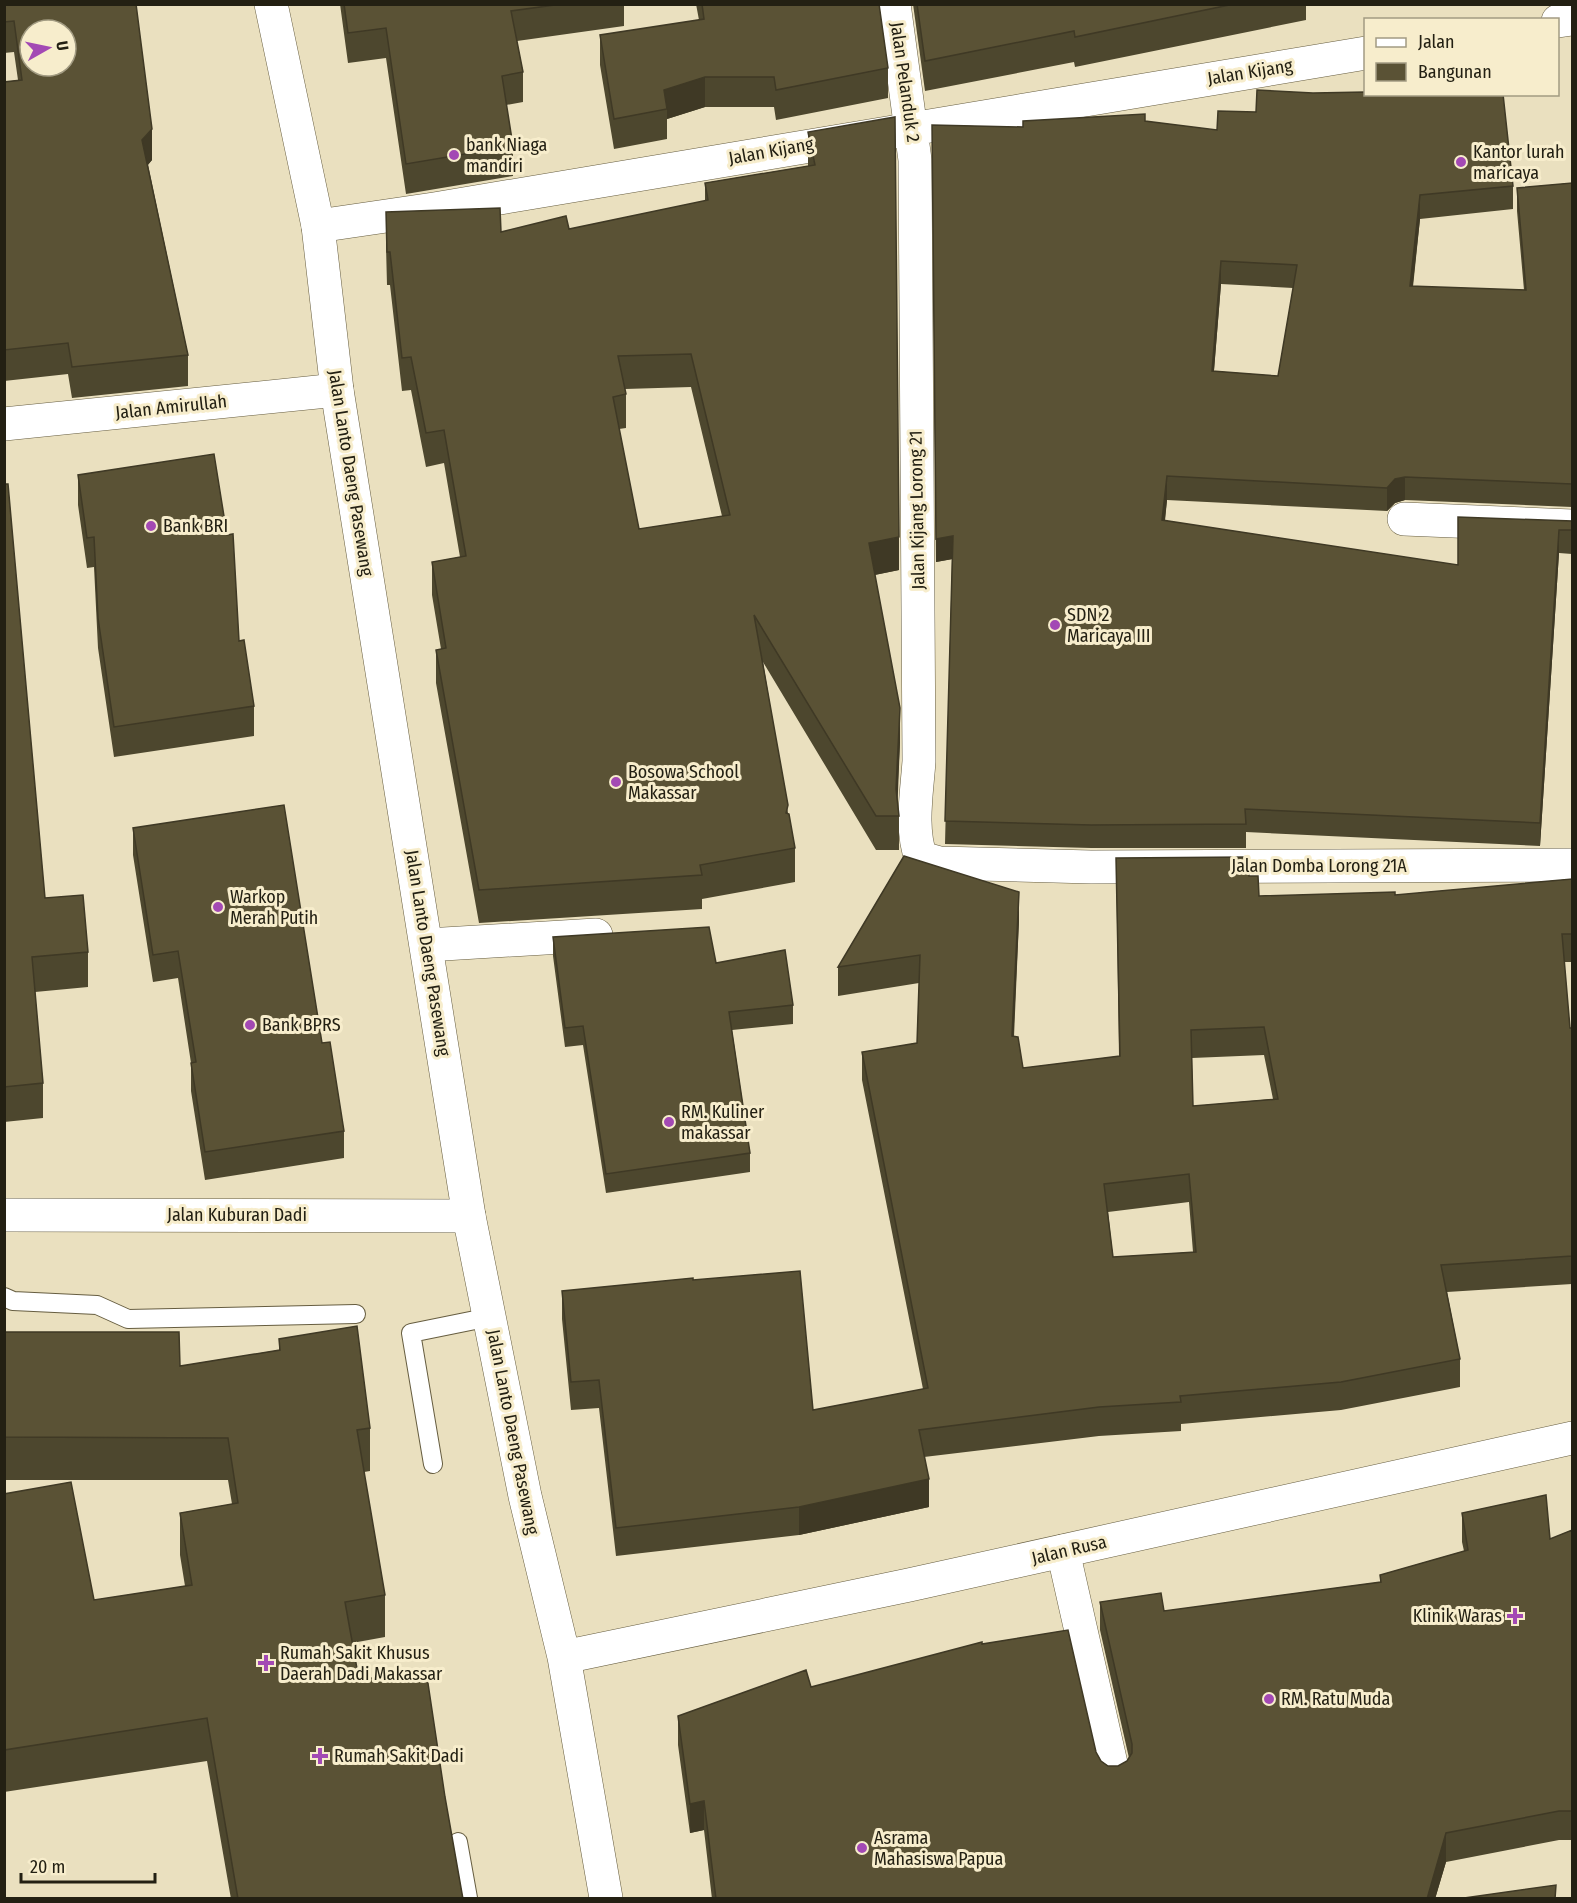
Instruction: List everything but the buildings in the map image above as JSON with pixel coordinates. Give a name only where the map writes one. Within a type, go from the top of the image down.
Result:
[{"type":"street","name":"Jalan Lanto Daeng Pasewang","points":[[271,4],[318,226],[337,390],[469,1216],[525,1496],[564,1657],[606,1899]]},
{"type":"street","name":"Jalan Pelanduk 2","points":[[894,4],[915,160]]},
{"type":"street","name":"Jalan Kijang","points":[[318,226],[434,209],[912,127],[1364,53]]},
{"type":"street","name":"Jalan Kijang Lorong 21","points":[[915,160],[919,750],[915,820],[916,844],[921,858]]},
{"type":"street","name":"Jalan Amirullah","points":[[4,424],[337,390]]},
{"type":"street","points":[[1404,519],[1572,526]]},
{"type":"street","name":"Jalan Domba Lorong 21A","points":[[921,858],[939,863],[1091,867],[1572,865]]},
{"type":"street","points":[[427,945],[628,933]]},
{"type":"street","name":"Jalan Kuburan Dadi","points":[[4,1215],[469,1216]]},
{"type":"street","name":"Jalan Rusa","points":[[564,1657],[1063,1551],[1572,1438]]},
{"type":"street","points":[[1063,1551],[1114,1777]]},
{"type":"lane","points":[[4,1297],[13,1301],[97,1305],[128,1319],[356,1314]]},
{"type":"lane","points":[[433,1464],[411,1333],[490,1317]]},
{"type":"lane","points":[[458,1842],[468,1899]]},
{"type":"place","name":"bank Niaga mandiri","points":[[454,155]]},
{"type":"place","name":"Kantor lurah maricaya","points":[[1461,162]]},
{"type":"place","name":"Bank BRI","points":[[151,526]]},
{"type":"place","name":"SDN 2 Maricaya III","points":[[1055,625]]},
{"type":"place","name":"Bosowa School Makassar","points":[[616,782]]},
{"type":"place","name":"Warkop Merah Putih","points":[[218,907]]},
{"type":"place","name":"Bank BPRS","points":[[250,1025]]},
{"type":"place","name":"RM. Kuliner makassar","points":[[669,1122]]},
{"type":"place","name":"Klinik Waras","points":[[1515,1616]]},
{"type":"place","name":"Rumah Sakit Khusus Daerah Dadi Makassar","points":[[266,1663]]},
{"type":"place","name":"RM. Ratu Muda","points":[[1269,1699]]},
{"type":"place","name":"Rumah Sakit Dadi","points":[[320,1756]]},
{"type":"place","name":"Asrama Mahasiswa Papua","points":[[862,1848]]}]
